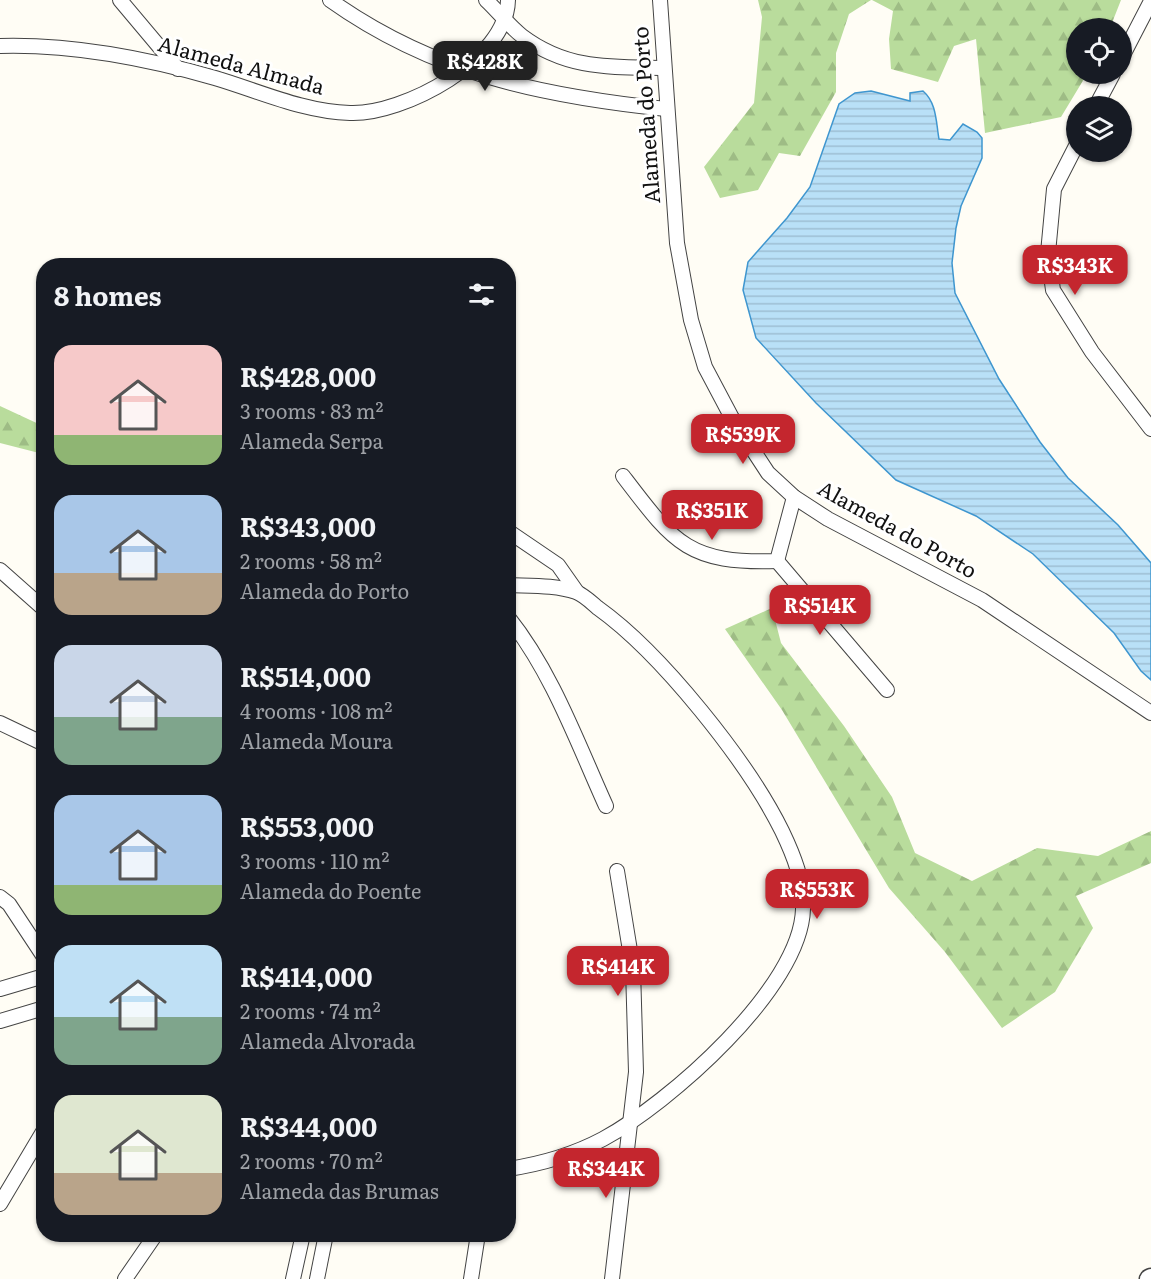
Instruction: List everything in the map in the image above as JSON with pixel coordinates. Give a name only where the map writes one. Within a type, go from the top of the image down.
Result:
[{"type":"street","points":[[120,0],[178,69]]},
{"type":"street","points":[[330,0],[359,21],[406,45],[462,69],[517,86],[588,101],[666,109]]},
{"type":"street","points":[[486,0],[521,35],[543,50],[586,66],[664,68]]},
{"type":"street","points":[[505,18],[508,0]]},
{"type":"street","name":"Alameda do Porto","points":[[660,0],[677,243],[691,320],[705,368],[732,418],[768,473],[794,497],[828,519],[982,600],[1151,713]]},
{"type":"street","points":[[1132,38],[1151,1]]},
{"type":"street","name":"Alameda Almada","points":[[0,46],[42,45],[111,54],[178,69],[324,112],[352,114],[373,112],[412,98],[449,80],[485,50],[502,27],[505,18]]},
{"type":"street","points":[[1068,162],[1054,189],[1048,253],[1053,290],[1092,352],[1151,429]]},
{"type":"street","points":[[623,476],[669,533],[693,549],[712,558],[743,562],[777,561]]},
{"type":"street","points":[[777,561],[794,497]]},
{"type":"street","points":[[516,536],[558,565],[577,592],[613,618],[663,666],[739,762],[781,829],[802,885],[803,912],[795,942],[775,981],[743,1022],[697,1071],[631,1123],[601,1140],[543,1164],[516,1168]]},
{"type":"street","points":[[777,561],[887,690]]},
{"type":"street","points":[[2,573],[36,602]]},
{"type":"street","points":[[516,586],[577,592]]},
{"type":"street","points":[[516,627],[547,679],[606,806]]},
{"type":"street","points":[[0,723],[36,740]]},
{"type":"street","points":[[612,1279],[636,1072],[633,969],[617,871]]},
{"type":"street","points":[[0,897],[9,904],[36,945]]},
{"type":"street","points":[[0,989],[36,978]]},
{"type":"street","points":[[0,1021],[36,1010]]},
{"type":"street","points":[[0,1204],[36,1143]]},
{"type":"street","points":[[124,1279],[150,1242]]},
{"type":"street","points":[[293,1279],[301,1242]]},
{"type":"street","points":[[317,1279],[324,1242]]},
{"type":"street","points":[[471,1279],[477,1242]]},
{"type":"green space","points":[[758,0],[871,0],[849,14],[836,53],[836,92],[800,156],[779,153],[758,190],[720,198],[704,167],[754,103],[762,17]]},
{"type":"green space","points":[[872,0],[1121,0],[1114,18],[1066,18],[1066,84],[1081,84],[1074,96],[1066,96],[1066,109],[1061,117],[985,133],[976,39],[954,46],[938,82],[891,69],[889,39],[893,11]]},
{"type":"green space","points":[[0,406],[36,423],[36,452],[0,443]]},
{"type":"green space","points":[[772,608],[781,643],[844,726],[892,797],[915,853],[972,881],[1037,848],[1098,856],[1151,831],[1151,863],[1076,896],[1093,928],[1055,992],[1002,1028],[945,952],[889,888],[782,710],[725,629]]},
{"type":"water","points":[[871,91],[910,101],[910,93],[923,91],[933,107],[939,139],[950,140],[963,124],[977,132],[982,138],[982,158],[961,206],[956,228],[952,263],[955,293],[999,379],[1040,442],[1068,478],[1118,525],[1151,563],[1151,680],[1141,671],[1114,633],[1033,554],[976,516],[896,480],[816,403],[756,338],[743,290],[748,262],[787,218],[810,187],[839,104],[855,93]]}]
